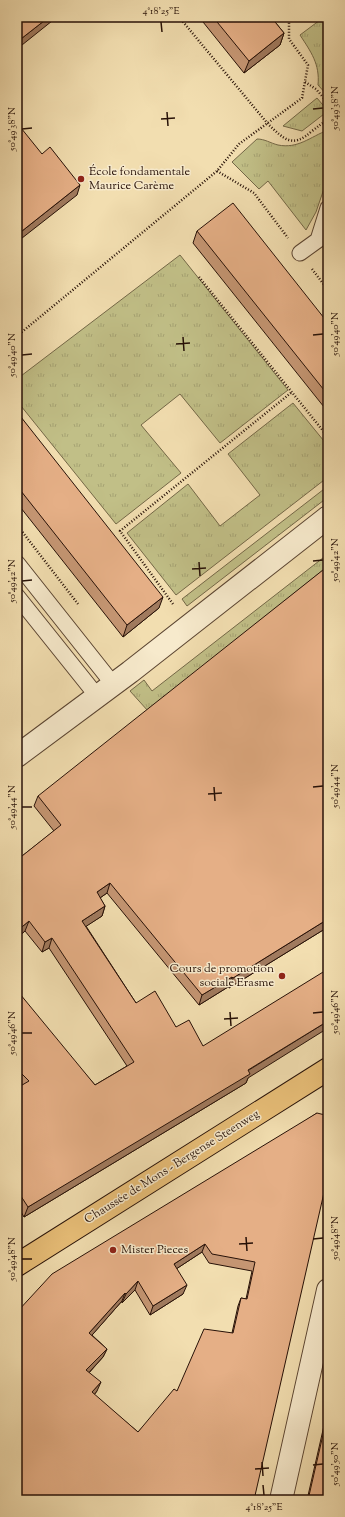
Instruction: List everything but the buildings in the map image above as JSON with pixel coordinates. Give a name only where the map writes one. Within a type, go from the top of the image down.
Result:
[{"type":"main road","name":"Chaussée de Mons - Bergense Steenweg","points":[[17,1265],[328,1068]]},
{"type":"street","points":[[17,756],[130,672],[328,517]]},
{"type":"street","points":[[281,1500],[328,1290]]},
{"type":"lane","points":[[300,253],[318,240],[328,208]]},
{"type":"lane","points":[[17,563],[105,690]]},
{"type":"lane","points":[[17,596],[105,690]]},
{"type":"path","points":[[179,17],[268,124],[285,139],[296,141],[305,138],[322,123],[328,121]]},
{"type":"path","points":[[17,336],[217,172],[239,144],[302,98],[308,65],[290,39],[289,18]]},
{"type":"path","points":[[305,82],[316,89],[328,103]]},
{"type":"path","points":[[217,172],[254,193],[328,290]]},
{"type":"path","points":[[199,277],[328,437]]},
{"type":"path","points":[[173,604],[120,531],[292,392]]},
{"type":"path","points":[[17,526],[80,606]]},
{"type":"green space","points":[[324,17],[328,17],[328,96],[318,85],[318,71],[314,58],[300,35]]},
{"type":"green space","points":[[317,98],[328,111],[302,131],[283,126]]},
{"type":"green space","points":[[328,130],[328,177],[316,212],[306,230],[268,181],[259,189],[232,162],[257,139],[285,146],[304,142]]},
{"type":"green space","points":[[180,255],[288,390],[220,443],[180,394],[141,425],[181,473],[116,524],[17,401],[17,379]]},
{"type":"green space","points":[[293,403],[328,446],[328,477],[176,595],[127,533],[188,484],[220,526],[260,495],[228,454]]},
{"type":"green space","points":[[328,486],[328,497],[187,606],[182,599]]},
{"type":"green space","points":[[328,554],[328,566],[148,711],[130,691],[144,680],[152,691]]},
{"type":"place","name":"École fondamentale Maurice Carème","points":[[81,179]]},
{"type":"place","name":"Cours de promotion sociale Erasme","points":[[282,976]]},
{"type":"place","name":"Mister Pieces","points":[[113,1250]]}]
